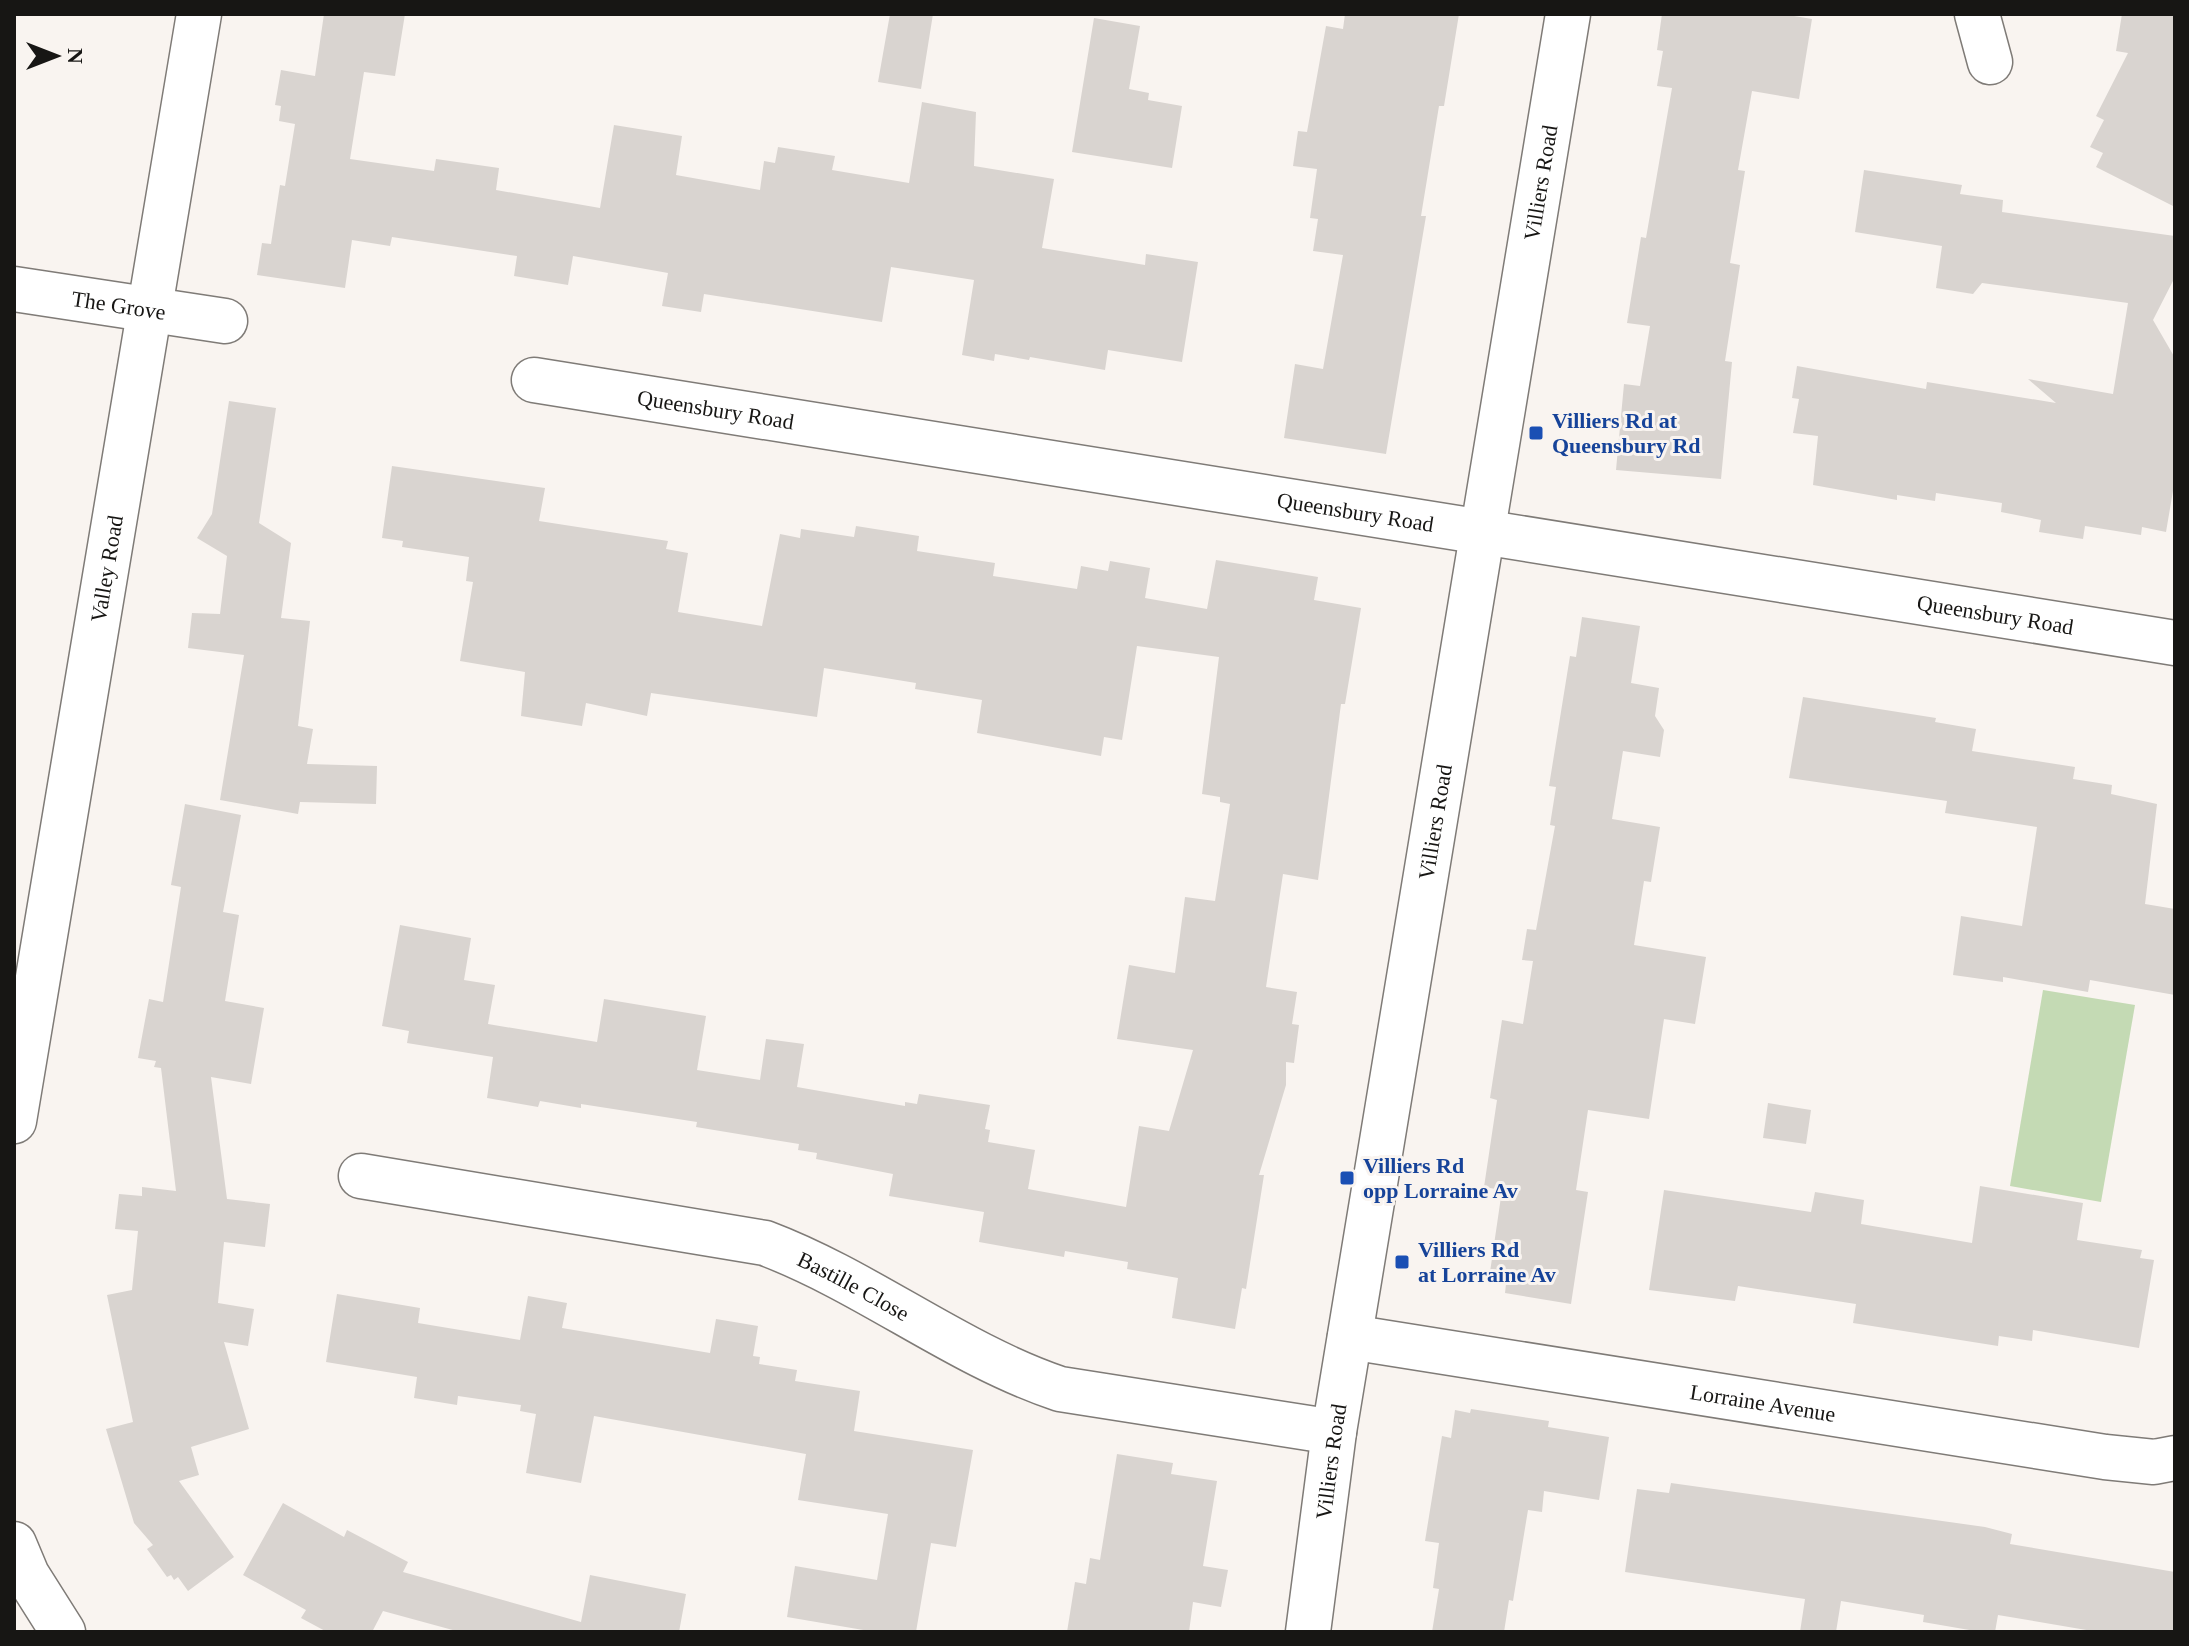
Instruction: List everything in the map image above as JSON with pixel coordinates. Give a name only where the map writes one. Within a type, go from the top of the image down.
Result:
[{"type":"street","name":"Valley Road","points":[[14,1121],[199,14]]},
{"type":"street","name":"Villiers Road","points":[[1308,1632],[1334,1432],[1568,14]]},
{"type":"street","points":[[1977,14],[1990,62]]},
{"type":"street","name":"The Grove","points":[[14,289],[225,321]]},
{"type":"street","name":"Queensbury Road","points":[[534,380],[2175,643]]},
{"type":"street","name":"Bastille Close","points":[[361,1176],[765,1243],[827,1271],[1022,1376],[1101,1397],[1334,1432]]},
{"type":"street","name":"Lorraine Avenue","points":[[1350,1337],[2105,1457],[2154,1462],[2175,1458]]},
{"type":"street","points":[[14,1544],[27,1575],[63,1632]]},
{"type":"green space","points":[[2043,990],[2135,1005],[2101,1202],[2010,1186]]},
{"type":"building","points":[[324,14],[405,14],[395,76],[364,72],[350,159],[434,171],[436,159],[499,168],[496,190],[600,208],[614,125],[682,136],[676,175],[760,190],[764,161],[775,163],[778,147],[835,156],[832,170],[909,183],[922,102],[976,112],[974,166],[1054,179],[1042,248],[1145,265],[1146,254],[1198,262],[1182,362],[1108,350],[1105,370],[1030,357],[1029,360],[995,354],[994,361],[962,355],[974,280],[891,267],[882,322],[704,294],[701,312],[662,306],[668,273],[573,256],[568,285],[514,276],[517,256],[392,237],[390,246],[352,240],[345,288],[257,275],[262,243],[271,244],[280,185],[285,186],[295,124],[279,121],[281,106],[275,105],[281,70],[315,76]]},
{"type":"building","points":[[890,14],[933,14],[921,89],[878,82]]},
{"type":"building","points":[[1345,14],[1459,14],[1444,106],[1439,106],[1421,216],[1426,216],[1386,454],[1284,438],[1295,364],[1323,369],[1343,255],[1313,251],[1318,219],[1310,218],[1317,169],[1293,166],[1298,131],[1307,132],[1326,26],[1343,29]]},
{"type":"building","points":[[1662,14],[1782,14],[1812,19],[1799,99],[1752,91],[1738,170],[1745,171],[1730,263],[1740,265],[1725,361],[1732,362],[1721,479],[1616,470],[1624,384],[1640,386],[1650,326],[1627,323],[1641,237],[1646,238],[1672,88],[1657,86],[1663,51],[1657,50]]},
{"type":"building","points":[[2122,14],[2175,14],[2175,207],[2096,167],[2103,153],[2090,147],[2104,120],[2096,116],[2128,53],[2116,51]]},
{"type":"building","points":[[1094,18],[1140,26],[1129,89],[1149,93],[1148,100],[1182,106],[1172,168],[1072,152]]},
{"type":"building","points":[[1864,170],[1962,185],[1960,194],[2003,200],[2002,212],[2175,236],[2175,277],[2153,320],[2175,358],[2175,479],[2166,532],[2142,527],[2141,535],[2085,526],[2083,539],[2039,532],[2041,520],[2001,512],[2002,503],[1936,493],[1935,501],[1897,495],[1897,500],[1813,485],[1818,436],[1793,433],[1799,399],[1792,398],[1797,366],[1926,389],[1927,382],[2056,403],[2028,379],[2113,394],[2128,303],[1982,283],[1973,294],[1936,288],[1942,246],[1855,232]]},
{"type":"building","points":[[229,401],[276,408],[259,523],[291,543],[281,618],[310,621],[298,726],[313,729],[307,764],[377,766],[376,804],[300,802],[298,814],[220,800],[244,655],[188,648],[192,613],[220,614],[227,556],[197,538],[212,514]]},
{"type":"building","points":[[392,466],[545,488],[539,521],[668,541],[666,549],[688,553],[678,612],[762,626],[780,534],[800,538],[801,529],[854,537],[856,526],[919,536],[917,551],[995,563],[993,576],[1077,589],[1081,566],[1108,571],[1110,561],[1150,568],[1145,598],[1207,609],[1216,560],[1318,577],[1314,600],[1361,608],[1345,704],[1341,704],[1318,880],[1283,874],[1266,987],[1297,992],[1292,1024],[1299,1025],[1294,1063],[1286,1062],[1286,1085],[1259,1175],[1264,1175],[1246,1289],[1242,1288],[1235,1329],[1172,1318],[1178,1278],[1127,1269],[1128,1262],[1065,1251],[1064,1257],[979,1242],[984,1212],[889,1196],[893,1174],[816,1159],[817,1153],[798,1150],[799,1144],[696,1127],[697,1122],[581,1104],[581,1108],[540,1101],[538,1107],[487,1098],[493,1057],[407,1043],[409,1031],[382,1026],[400,925],[471,938],[464,980],[495,985],[488,1024],[597,1042],[604,999],[706,1016],[697,1070],[760,1080],[766,1039],[804,1044],[797,1087],[905,1106],[905,1102],[917,1104],[919,1094],[990,1105],[985,1129],[990,1130],[988,1142],[1035,1150],[1028,1189],[1126,1207],[1139,1126],[1169,1131],[1193,1050],[1117,1039],[1129,965],[1175,973],[1185,897],[1215,901],[1230,804],[1220,802],[1220,797],[1202,794],[1219,657],[1137,646],[1122,740],[1104,737],[1101,756],[977,733],[982,700],[915,689],[916,683],[824,668],[817,717],[651,693],[647,716],[586,703],[582,726],[521,716],[525,672],[460,661],[473,582],[466,581],[469,557],[402,547],[403,541],[382,538]]},
{"type":"building","points":[[1582,617],[1640,626],[1631,683],[1659,688],[1655,716],[1664,730],[1660,757],[1623,751],[1612,819],[1660,827],[1651,882],[1644,881],[1634,945],[1706,957],[1695,1024],[1664,1019],[1649,1119],[1588,1110],[1576,1190],[1588,1192],[1571,1304],[1505,1293],[1507,1275],[1490,1272],[1502,1190],[1484,1187],[1497,1100],[1490,1098],[1502,1020],[1523,1024],[1533,961],[1522,960],[1527,929],[1536,930],[1555,826],[1550,825],[1556,787],[1549,786],[1570,656],[1576,657]]},
{"type":"building","points":[[1803,697],[1936,718],[1935,722],[1976,729],[1972,751],[2075,767],[2073,779],[2112,785],[2111,794],[2157,804],[2145,904],[2175,909],[2175,995],[2090,980],[2088,992],[2003,977],[2003,982],[1953,975],[1961,916],[2022,926],[2037,827],[1945,813],[1947,801],[1789,778]]},
{"type":"building","points":[[185,804],[241,815],[223,912],[239,915],[225,1001],[264,1008],[251,1084],[211,1077],[227,1199],[270,1204],[265,1247],[224,1242],[218,1303],[254,1309],[248,1346],[224,1342],[249,1429],[191,1447],[199,1475],[179,1481],[234,1557],[188,1591],[178,1577],[174,1580],[171,1575],[167,1577],[147,1549],[153,1545],[134,1523],[106,1429],[133,1422],[107,1295],[132,1290],[138,1231],[115,1229],[119,1194],[142,1196],[142,1187],[176,1191],[161,1068],[154,1067],[156,1061],[138,1058],[149,999],[163,1002],[181,887],[171,885]]},
{"type":"building","points":[[1768,1103],[1811,1110],[1806,1144],[1763,1138]]},
{"type":"building","points":[[1980,1186],[2083,1203],[2077,1240],[2142,1250],[2140,1258],[2154,1260],[2139,1348],[2033,1330],[2032,1341],[1999,1336],[1998,1346],[1853,1323],[1856,1304],[1738,1286],[1735,1301],[1649,1290],[1664,1190],[1811,1212],[1815,1192],[1864,1200],[1861,1224],[1972,1243]]},
{"type":"building","points":[[337,1294],[420,1308],[418,1323],[520,1340],[528,1296],[567,1303],[562,1328],[710,1353],[716,1319],[758,1326],[753,1356],[760,1357],[759,1364],[797,1370],[795,1381],[860,1391],[854,1431],[973,1450],[956,1547],[931,1543],[916,1632],[875,1632],[787,1617],[795,1566],[877,1580],[888,1514],[798,1500],[806,1454],[594,1416],[581,1483],[526,1473],[536,1414],[520,1411],[521,1405],[458,1396],[457,1405],[414,1398],[417,1377],[326,1362]]},
{"type":"building","points":[[1471,1409],[1549,1421],[1548,1427],[1609,1437],[1599,1500],[1544,1491],[1542,1512],[1528,1510],[1513,1601],[1509,1600],[1504,1632],[1432,1632],[1439,1589],[1433,1588],[1439,1543],[1425,1541],[1442,1436],[1451,1438],[1455,1410],[1470,1413]]},
{"type":"building","points":[[1117,1454],[1173,1463],[1171,1474],[1217,1481],[1203,1566],[1228,1570],[1221,1607],[1193,1602],[1189,1632],[1067,1632],[1075,1582],[1086,1584],[1090,1558],[1100,1560]]},
{"type":"building","points":[[1671,1483],[1985,1527],[2012,1534],[2010,1544],[2175,1572],[2175,1632],[2098,1632],[1998,1615],[1995,1632],[1981,1632],[1923,1622],[1924,1615],[1841,1601],[1836,1632],[1800,1632],[1805,1599],[1625,1572],[1637,1489],[1669,1493]]},
{"type":"building","points":[[283,1503],[344,1537],[347,1530],[408,1562],[403,1572],[581,1622],[590,1575],[686,1594],[679,1632],[460,1632],[383,1611],[372,1632],[327,1632],[301,1618],[306,1610],[243,1575]]},
{"type":"place","name":"Villiers Rd at Queensbury Rd","points":[[1536,433]]},
{"type":"place","name":"Villiers Rd opp Lorraine Av","points":[[1347,1178]]},
{"type":"place","name":"Villiers Rd at Lorraine Av","points":[[1402,1262]]}]
